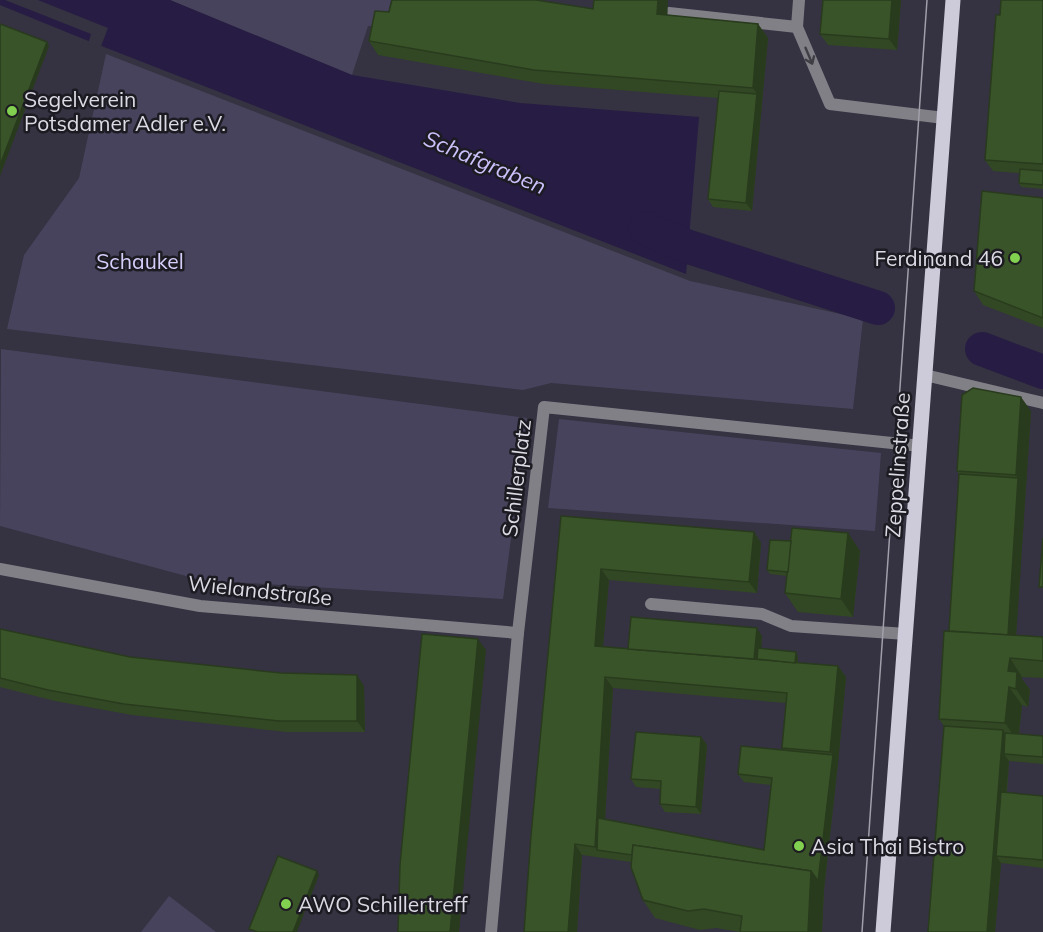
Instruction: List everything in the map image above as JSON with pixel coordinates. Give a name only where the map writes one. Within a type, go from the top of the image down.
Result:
[{"type":"main road","name":"Zeppelinstraße","points":[[883,932],[953,0]]},
{"type":"street","points":[[799,0],[797,27],[830,104],[944,118]]},
{"type":"street","points":[[669,13],[797,27]]},
{"type":"street","points":[[924,375],[1043,403]]},
{"type":"street","name":"Schillerplatz","points":[[491,932],[518,633],[544,407],[921,446]]},
{"type":"street","name":"Wielandstraße","points":[[0,569],[200,606],[518,633]]},
{"type":"street","points":[[651,604],[762,614],[791,626],[906,634]]},
{"type":"green space","points":[[170,0],[391,0],[385,25],[368,26],[352,75]]},
{"type":"green space","name":"Schaukel","points":[[106,54],[690,281],[863,319],[853,409],[551,383],[523,390],[7,329],[24,255],[79,178]]},
{"type":"green space","points":[[1,349],[527,418],[503,599],[201,580],[0,526]]},
{"type":"green space","points":[[559,419],[881,453],[875,531],[548,508]]},
{"type":"green space","points":[[169,896],[216,932],[141,932]]},
{"type":"water","points":[[0,0],[170,0],[352,75],[520,103],[699,117],[686,274],[81,38],[0,5]]},
{"type":"pier","points":[[5,0],[38,0],[108,28],[100,49],[88,44],[91,34]]},
{"type":"building","points":[[392,0],[536,0],[593,9],[594,0],[658,0],[657,14],[758,24],[753,88],[534,70],[369,41],[375,11],[389,12]]},
{"type":"building","points":[[823,0],[892,0],[889,39],[820,34]]},
{"type":"building","points":[[1001,0],[1043,0],[1043,164],[985,160],[996,15],[1000,15]]},
{"type":"building","name":"Segelverein Potsdamer Adler e.V.","points":[[0,24],[47,42],[0,165]]},
{"type":"building","points":[[719,91],[757,94],[746,203],[708,199]]},
{"type":"building","points":[[1020,169],[1043,171],[1043,185],[1019,183]]},
{"type":"building","name":"Ferdinand 46","points":[[982,191],[1043,198],[1043,318],[974,291]]},
{"type":"building","points":[[973,388],[1021,397],[1016,475],[957,471],[962,395]]},
{"type":"building","points":[[959,474],[1018,478],[1008,635],[949,631]]},
{"type":"building","points":[[561,516],[754,532],[749,582],[601,569],[595,646],[838,666],[830,752],[782,748],[787,693],[605,677],[595,847],[575,844],[568,932],[524,932],[531,836]]},
{"type":"building","points":[[792,528],[848,533],[841,599],[785,593]]},
{"type":"building","points":[[1043,538],[1043,587],[1039,587]]},
{"type":"building","points":[[770,540],[791,541],[788,572],[767,570]]},
{"type":"building","points":[[631,617],[757,628],[754,659],[628,649]]},
{"type":"building","points":[[0,629],[130,657],[281,673],[357,675],[357,721],[279,721],[124,704],[48,690],[0,678]]},
{"type":"building","points":[[944,631],[1043,637],[1043,661],[1010,658],[1008,671],[1017,672],[1016,689],[1009,687],[1005,723],[939,719]]},
{"type":"building","points":[[422,634],[478,639],[450,932],[398,932],[400,865]]},
{"type":"building","points":[[758,648],[796,652],[795,663],[757,659]]},
{"type":"building","points":[[944,726],[1003,730],[987,932],[928,932]]},
{"type":"building","points":[[636,732],[701,737],[696,807],[660,804],[661,781],[631,779]]},
{"type":"building","points":[[1005,733],[1043,736],[1043,757],[1004,754]]},
{"type":"building","points":[[741,746],[833,755],[818,881],[811,871],[633,845],[632,855],[597,850],[598,818],[764,850],[772,778],[738,774]]},
{"type":"building","points":[[1001,792],[1043,796],[1043,860],[996,856]]},
{"type":"building","points":[[633,845],[811,871],[808,932],[740,932],[742,916],[704,909],[688,911],[643,900],[631,867]]},
{"type":"building","name":"AWO Schillertreff","points":[[278,856],[317,871],[293,932],[258,932],[249,929]]},
{"type":"waterway","name":"Schafgraben","points":[[645,228],[689,247],[878,308]]},
{"type":"waterway","name":"Schafgraben","points":[[982,349],[1043,372]]},
{"type":"tram line","points":[[862,932],[927,0]]},
{"type":"place","name":"Segelverein Potsdamer Adler e.V.","points":[[12,111]]},
{"type":"place","name":"Ferdinand 46","points":[[1015,258]]},
{"type":"place","name":"Asia Thai Bistro","points":[[799,846]]},
{"type":"place","name":"AWO Schillertreff","points":[[286,904]]}]
